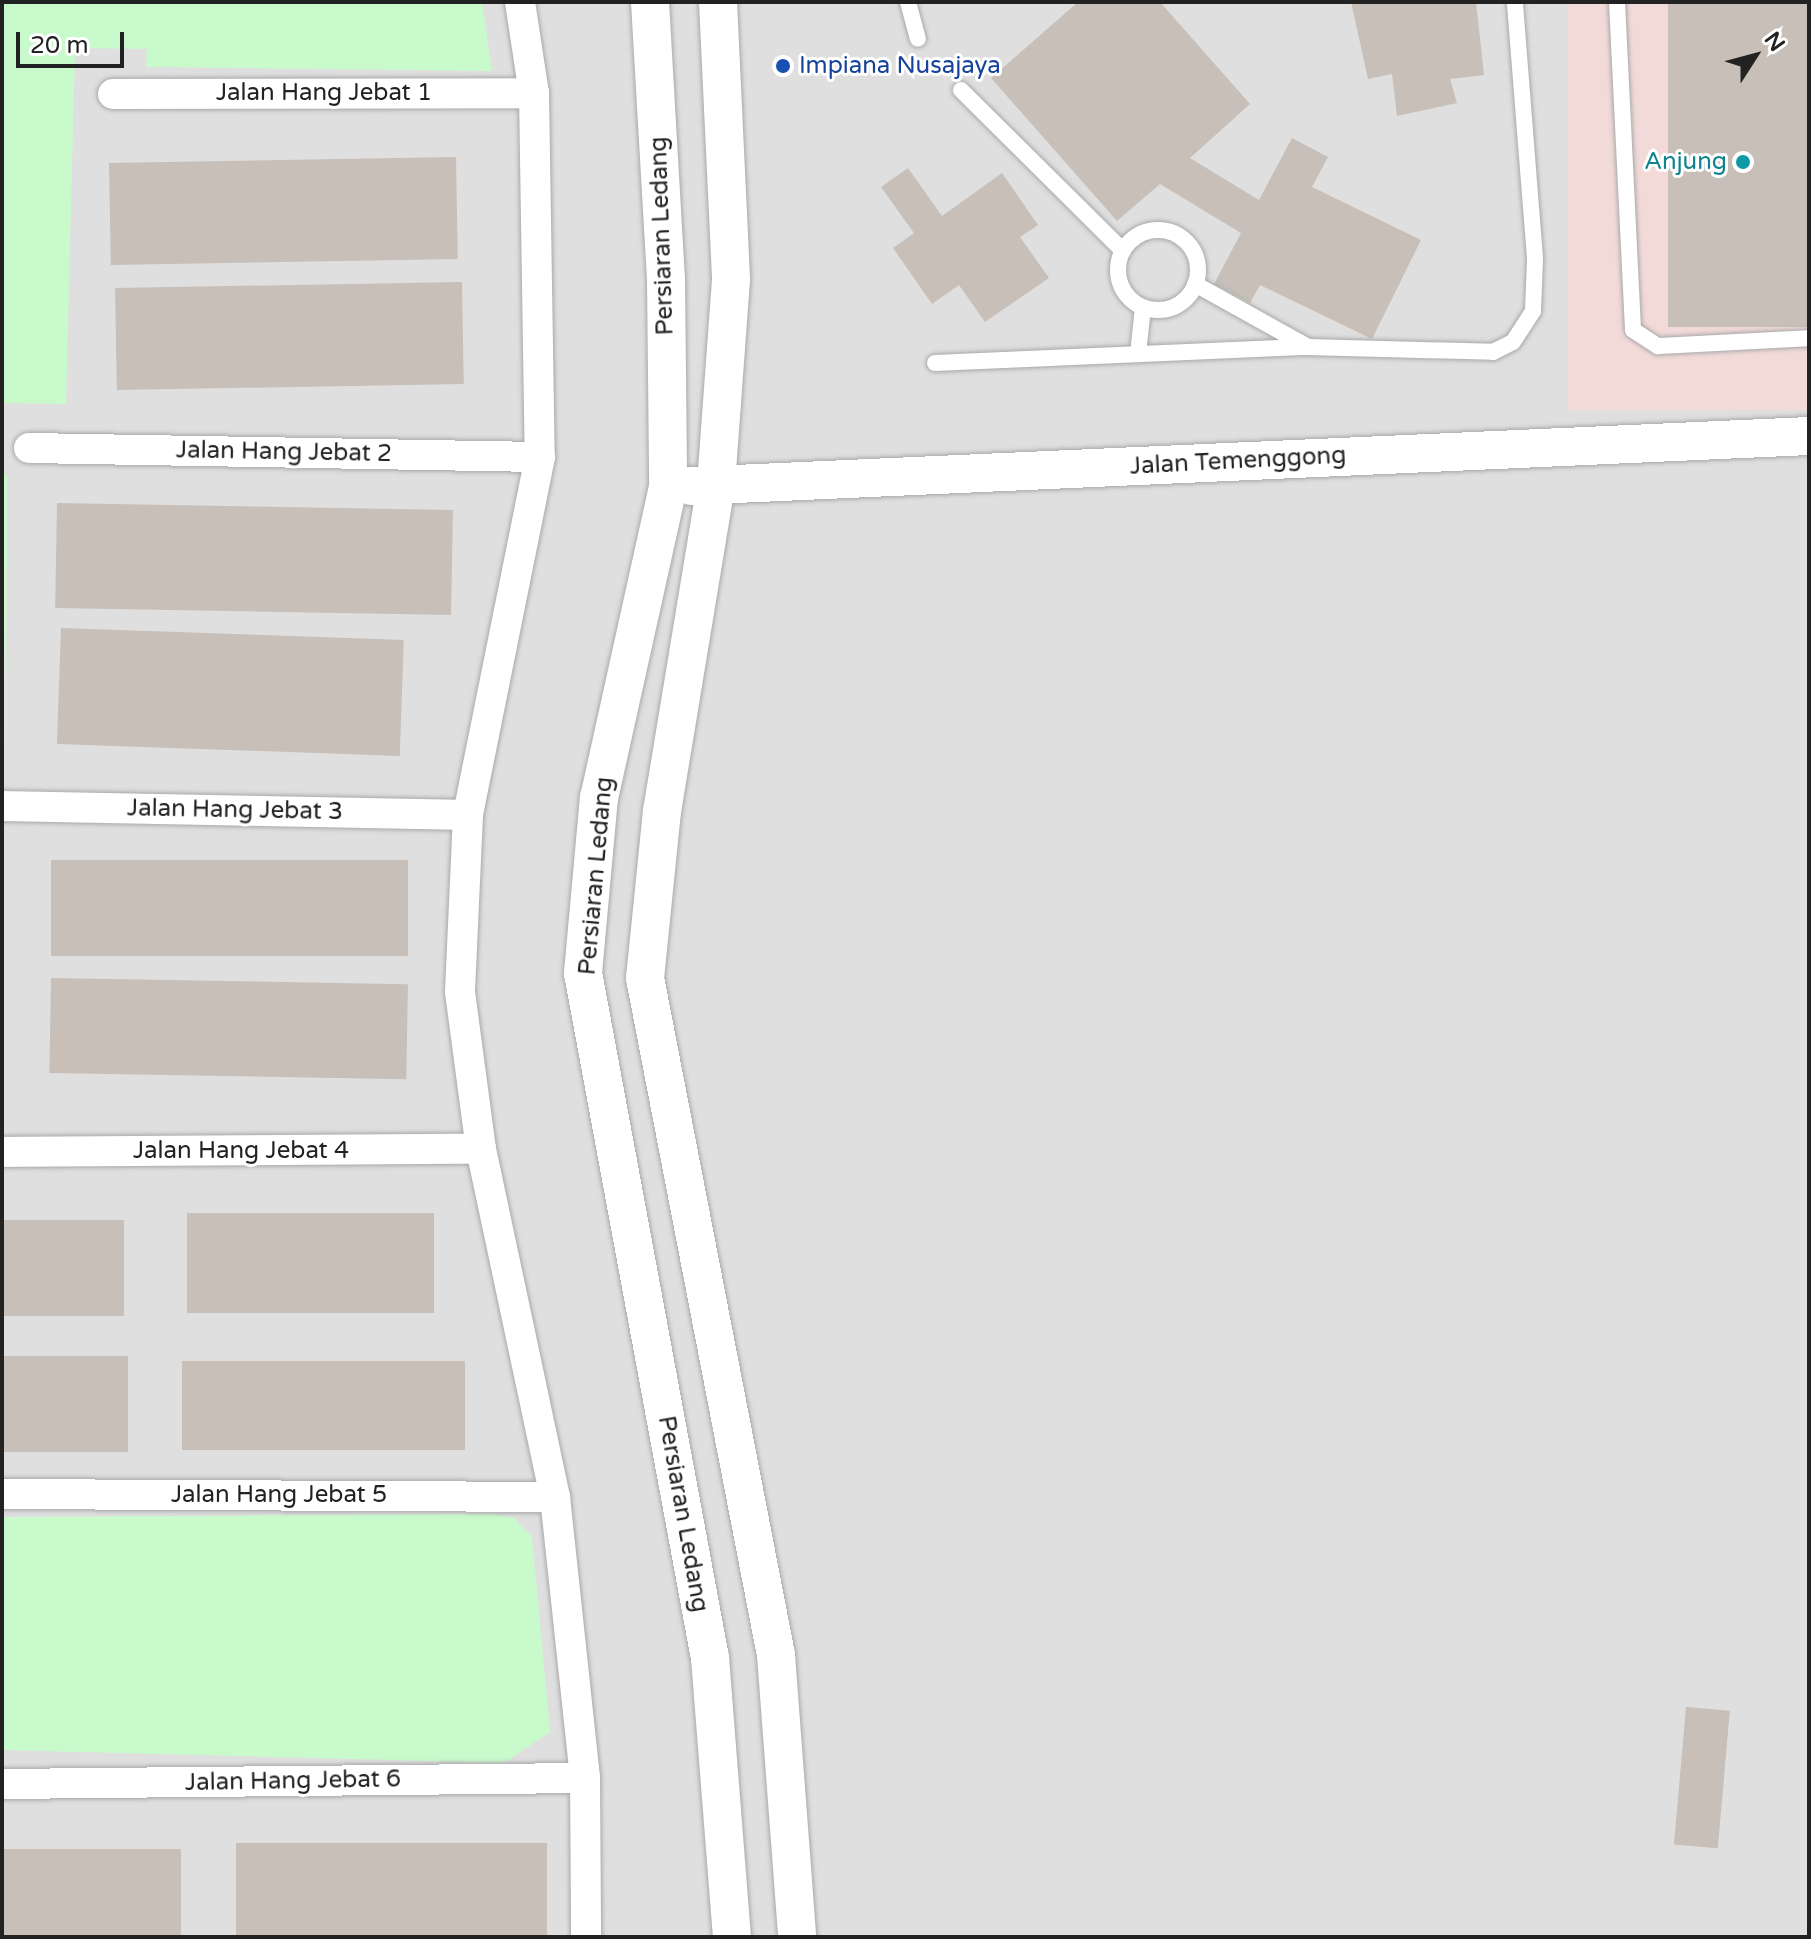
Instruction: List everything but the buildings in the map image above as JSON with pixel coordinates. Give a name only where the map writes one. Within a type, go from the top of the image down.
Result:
[{"type":"street","points":[[520,2],[534,93],[540,457],[468,815],[460,992],[481,1149],[555,1497],[585,1778],[586,1937]]},
{"type":"street","name":"Persiaran Ledang","points":[[650,2],[666,279],[668,487],[599,797],[583,973],[710,1658],[732,1937]]},
{"type":"street","points":[[718,2],[731,280],[716,485],[662,811],[645,978],[776,1655],[797,1937]]},
{"type":"street","name":"Jalan Hang Jebat 1","points":[[113,94],[534,93]]},
{"type":"street","name":"Jalan Temenggong","points":[[668,487],[1809,436]]},
{"type":"street","name":"Jalan Hang Jebat 2","points":[[29,448],[540,457]]},
{"type":"street","name":"Jalan Hang Jebat 3","points":[[2,806],[468,815]]},
{"type":"street","name":"Jalan Hang Jebat 4","points":[[2,1152],[481,1149]]},
{"type":"street","name":"Jalan Hang Jebat 5","points":[[2,1494],[555,1497]]},
{"type":"street","name":"Jalan Hang Jebat 6","points":[[2,1784],[585,1778]]},
{"type":"lane","points":[[908,2],[918,39]]},
{"type":"lane","points":[[935,363],[1308,347],[1493,352],[1526,329],[1533,311],[1535,258],[1515,2]]},
{"type":"lane","points":[[1617,2],[1633,330],[1658,346],[1809,338]]},
{"type":"lane","points":[[961,90],[1123,251]]},
{"type":"lane","points":[[1168,232],[1180,237],[1196,258],[1195,284],[1189,295],[1168,309],[1143,307],[1131,300],[1118,277],[1123,251],[1142,233],[1168,232]]},
{"type":"lane","points":[[1195,284],[1308,347]]},
{"type":"lane","points":[[1138,354],[1143,307]]},
{"type":"shaded area","points":[[2,2],[1809,2],[1809,1937],[2,1937]]},
{"type":"shaded area","points":[[1568,2],[1809,2],[1809,410],[1568,410]]},
{"type":"green space","points":[[2,2],[482,2],[492,71],[146,67],[147,49],[75,48],[66,404],[2,403]]},
{"type":"green space","points":[[7,474],[6,749],[2,475]]},
{"type":"green space","points":[[490,1514],[514,1518],[532,1537],[550,1732],[504,1763],[2,1750],[2,1517]]},
{"type":"place","name":"Impiana Nusajaya","points":[[783,66]]},
{"type":"place","name":"Anjung","points":[[1743,162]]}]
